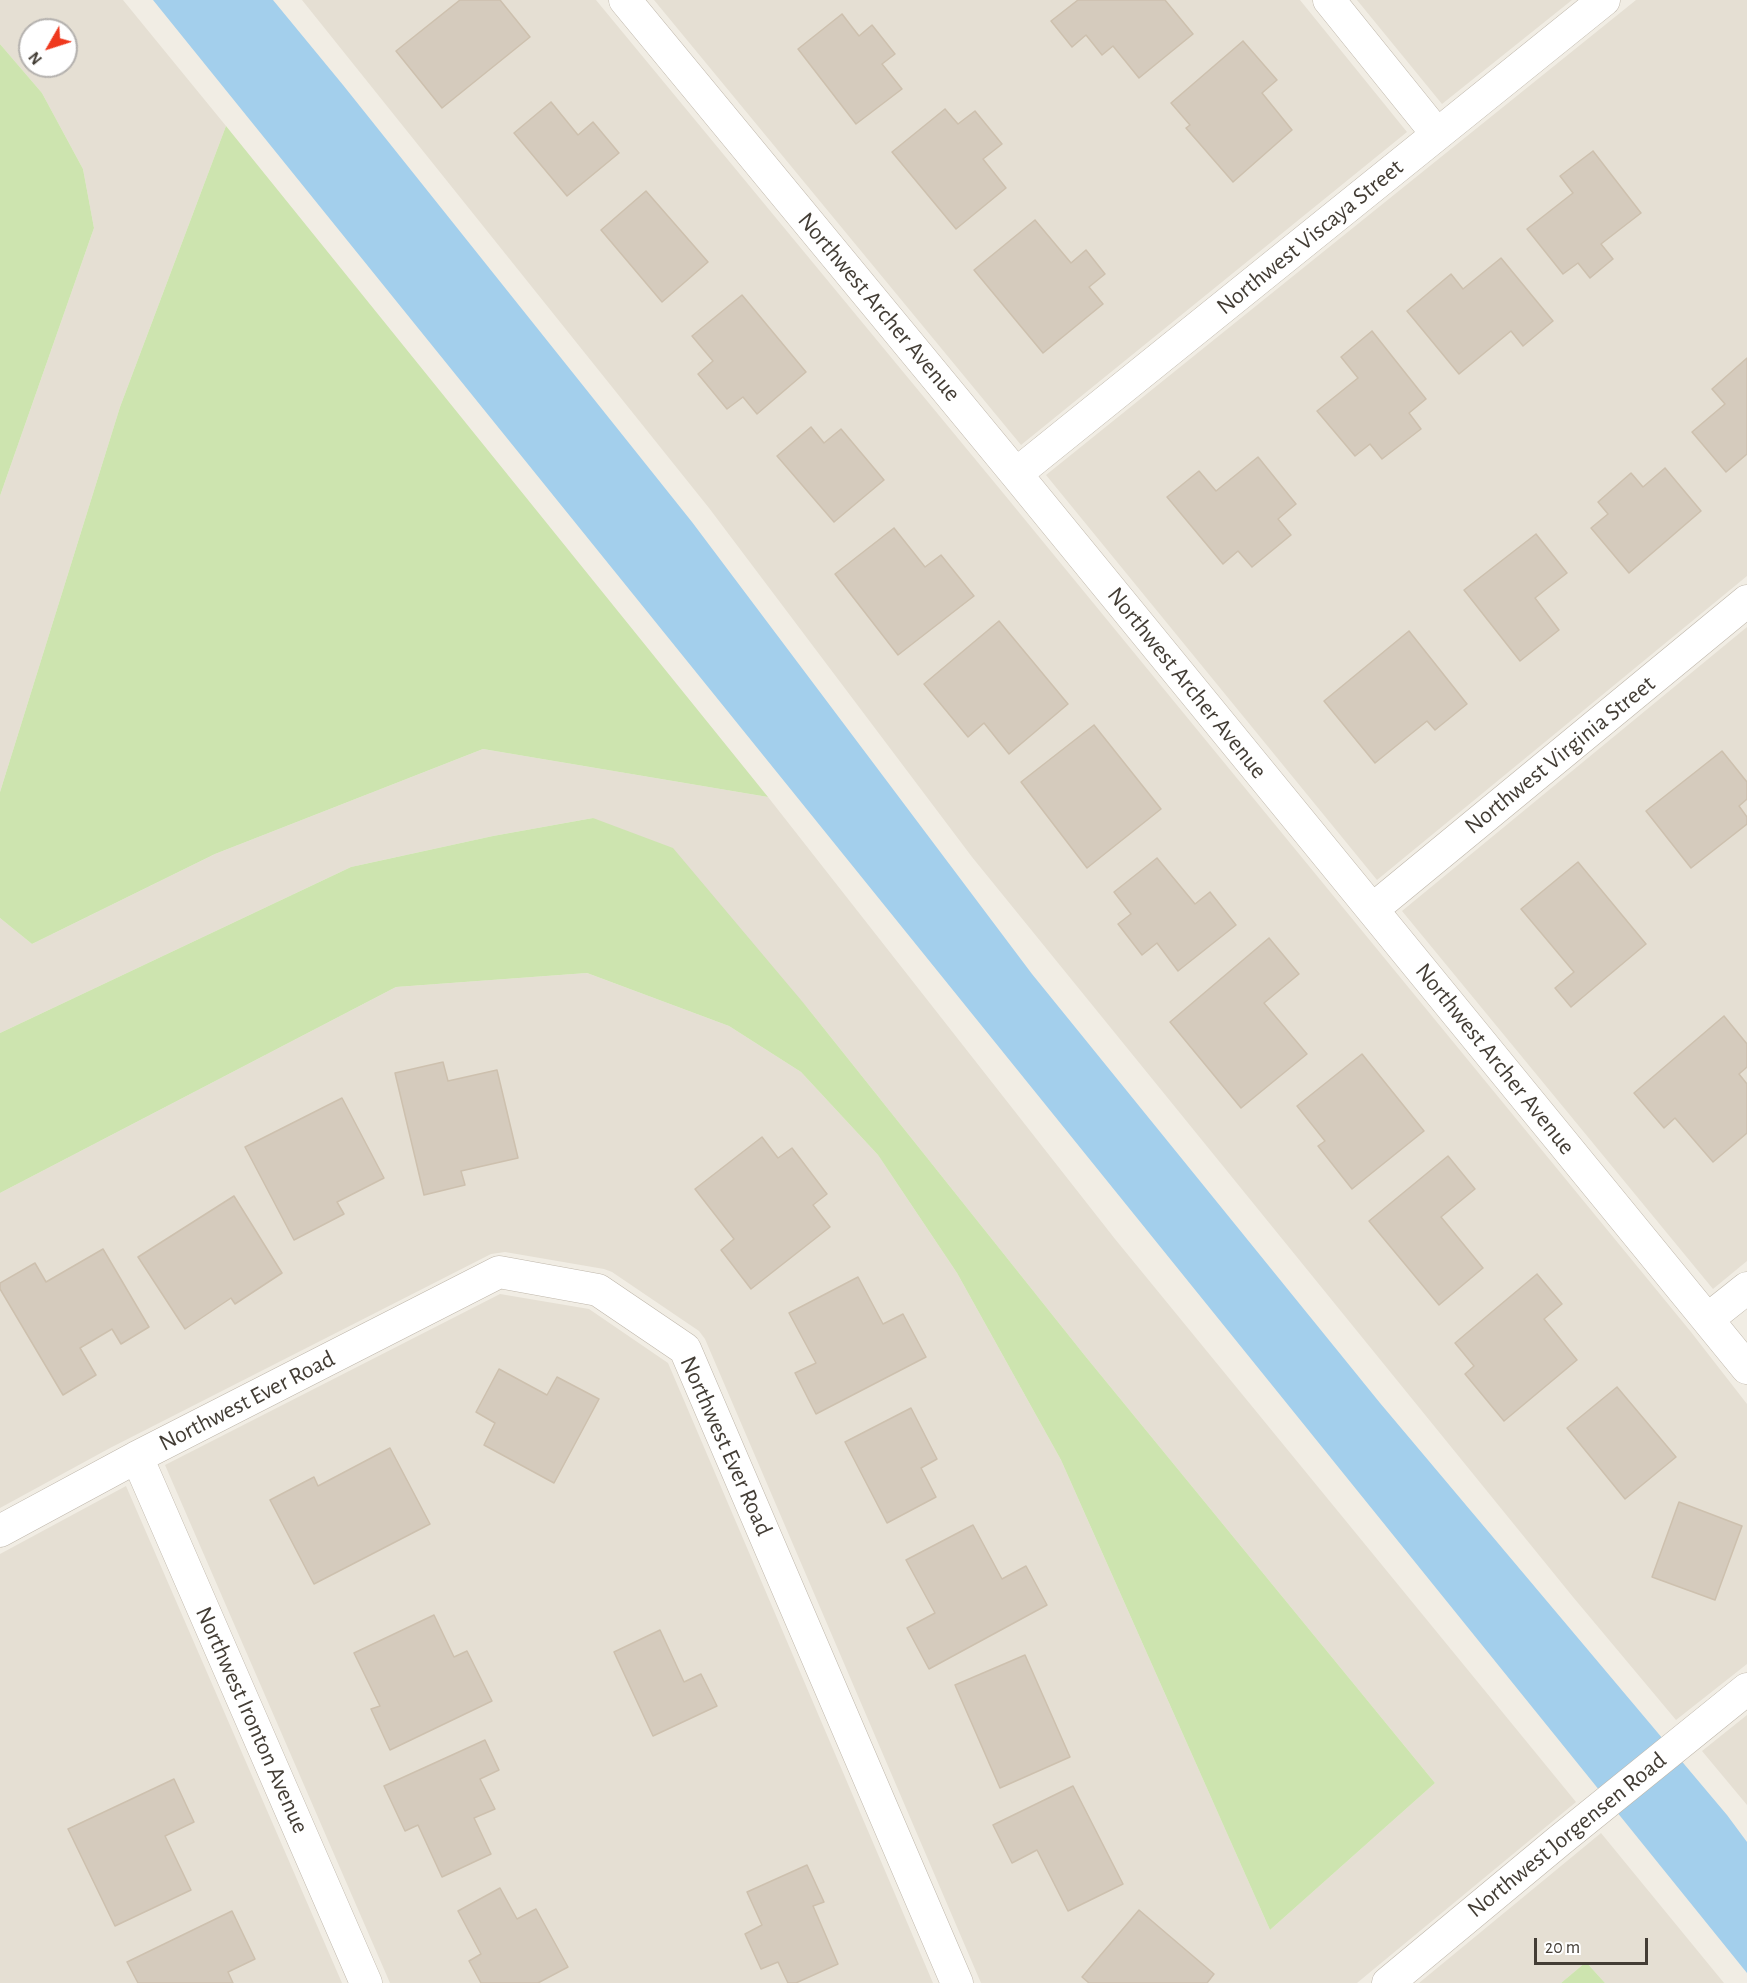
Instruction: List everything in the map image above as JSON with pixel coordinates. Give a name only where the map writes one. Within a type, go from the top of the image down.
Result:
[{"type":"street","name":"Northwest Archer Avenue","points":[[625,0],[1373,909],[1747,1368]]},
{"type":"street","points":[[1329,0],[1437,134]]},
{"type":"street","name":"Northwest Viscaya Street","points":[[1016,474],[1604,0]]},
{"type":"street","name":"Northwest Virginia Street","points":[[1373,909],[1747,601]]},
{"type":"street","name":"Northwest Ever Road","points":[[0,1531],[137,1457],[499,1272],[598,1290],[685,1349],[957,1983]]},
{"type":"street","points":[[1708,1319],[1747,1288]]},
{"type":"street","name":"Northwest Ironton Avenue","points":[[137,1457],[366,1983]]},
{"type":"street","name":"Northwest Jorgensen Road","points":[[1388,1983],[1738,1696]]},
{"type":"shaded area","points":[[0,0],[123,0],[226,126],[120,407],[0,792],[0,496],[94,228],[83,169],[42,93],[29,78],[78,78],[78,18],[18,18],[18,65],[0,44]]},
{"type":"shaded area","points":[[302,0],[596,0],[1691,1332],[1747,1404],[1747,1664],[1676,1720],[1573,1597],[972,857],[709,508]]},
{"type":"shaded area","points":[[654,0],[1300,0],[1407,132],[1021,445]]},
{"type":"shaded area","points":[[1357,0],[1572,0],[1442,104]]},
{"type":"shaded area","points":[[1636,0],[1747,0],[1747,576],[1377,880],[1046,475]]},
{"type":"shaded area","points":[[1747,627],[1747,1261],[1713,1289],[1402,911]]},
{"type":"shaded area","points":[[483,749],[768,797],[1115,1239],[1576,1802],[1357,1983],[981,1983],[705,1339],[699,1331],[612,1272],[604,1269],[505,1252],[491,1254],[110,1448],[0,1508],[0,1193],[396,987],[587,973],[729,1026],[801,1072],[878,1155],[957,1273],[1061,1460],[1270,1930],[1435,1783],[1086,1357],[806,1006],[593,818],[493,836],[351,867],[0,1033],[0,918],[32,944],[215,854]]},
{"type":"shaded area","points":[[500,1294],[589,1309],[668,1363],[933,1983],[390,1983],[165,1465]]},
{"type":"shaded area","points":[[126,1486],[342,1983],[0,1983],[0,1554]]},
{"type":"shaded area","points":[[1747,1715],[1747,1805],[1702,1751]]},
{"type":"shaded area","points":[[1601,1833],[1724,1983],[1605,1983],[1586,1962],[1561,1983],[1419,1983]]},
{"type":"green space","points":[[0,44],[18,65],[18,78],[29,78],[42,93],[83,169],[94,228],[0,496]]},
{"type":"green space","points":[[226,126],[768,797],[483,749],[215,854],[32,944],[0,918],[0,792],[120,407]]},
{"type":"green space","points":[[593,818],[673,848],[806,1006],[1086,1357],[1435,1783],[1270,1930],[1061,1460],[957,1273],[878,1155],[801,1072],[729,1026],[587,973],[396,987],[0,1193],[0,1033],[351,867],[493,836]]},
{"type":"green space","points":[[1586,1962],[1605,1983],[1561,1983]]},
{"type":"water","points":[[153,0],[273,0],[343,85],[692,522],[1032,974],[1380,1403],[1727,1815],[1747,1842],[1747,1973]]},
{"type":"building","points":[[460,0],[500,0],[530,37],[442,108],[396,51]]},
{"type":"building","points":[[1078,0],[1165,0],[1193,34],[1139,78],[1113,46],[1102,55],[1086,35],[1072,47],[1051,21]]},
{"type":"building","points":[[842,14],[859,36],[872,25],[895,54],[882,64],[902,89],[856,124],[798,49]]},
{"type":"building","points":[[1243,41],[1277,80],[1262,93],[1292,130],[1233,182],[1186,128],[1190,125],[1171,103]]},
{"type":"building","points":[[551,102],[578,135],[593,122],[619,153],[567,196],[514,133]]},
{"type":"building","points":[[945,109],[958,124],[975,111],[1002,144],[983,159],[1006,188],[956,229],[892,152]]},
{"type":"building","points":[[1593,151],[1641,213],[1601,244],[1613,259],[1590,278],[1578,263],[1563,274],[1527,229],[1573,193],[1560,176]]},
{"type":"building","points":[[646,191],[708,262],[662,302],[601,230]]},
{"type":"building","points":[[1035,220],[1071,263],[1086,250],[1105,274],[1089,287],[1103,304],[1043,353],[974,270]]},
{"type":"building","points":[[1501,258],[1553,321],[1523,346],[1511,331],[1459,374],[1407,311],[1451,274],[1463,289]]},
{"type":"building","points":[[742,295],[806,372],[757,414],[743,397],[727,409],[698,374],[713,361],[692,336]]},
{"type":"building","points":[[1372,331],[1426,399],[1409,413],[1421,429],[1382,459],[1370,444],[1355,456],[1317,411],[1358,378],[1341,357]]},
{"type":"building","points":[[1747,358],[1747,454],[1726,472],[1692,432],[1725,404],[1712,389]]},
{"type":"building","points":[[811,427],[824,443],[841,429],[884,480],[834,522],[777,456]]},
{"type":"building","points":[[1258,457],[1296,504],[1278,519],[1291,535],[1252,567],[1238,551],[1223,564],[1167,497],[1199,471],[1216,491]]},
{"type":"building","points":[[1665,468],[1701,511],[1629,573],[1591,528],[1608,514],[1598,502],[1631,473],[1643,487]]},
{"type":"building","points":[[894,528],[925,567],[941,555],[974,596],[898,655],[835,574]]},
{"type":"building","points":[[1536,534],[1567,573],[1535,598],[1559,630],[1520,661],[1464,590]]},
{"type":"building","points":[[999,621],[1068,704],[1009,754],[984,723],[968,737],[924,684]]},
{"type":"building","points":[[1409,631],[1467,704],[1435,730],[1427,721],[1375,763],[1324,701]]},
{"type":"building","points":[[1094,725],[1161,809],[1087,868],[1021,782]]},
{"type":"building","points":[[1722,751],[1747,782],[1747,799],[1739,806],[1747,817],[1747,824],[1691,868],[1646,811]]},
{"type":"building","points":[[1157,858],[1195,904],[1210,892],[1236,925],[1178,971],[1157,943],[1142,955],[1118,924],[1131,914],[1114,892]]},
{"type":"building","points":[[1578,862],[1646,944],[1571,1007],[1555,988],[1574,972],[1521,909]]},
{"type":"building","points":[[1269,938],[1299,974],[1264,1003],[1307,1054],[1241,1108],[1170,1022]]},
{"type":"building","points":[[1724,1016],[1747,1044],[1747,1067],[1739,1074],[1747,1084],[1747,1133],[1713,1162],[1675,1118],[1664,1128],[1634,1093]]},
{"type":"building","points":[[1362,1054],[1424,1131],[1352,1189],[1318,1146],[1325,1141],[1297,1106]]},
{"type":"building","points":[[443,1062],[448,1081],[497,1070],[518,1158],[461,1171],[465,1185],[424,1195],[395,1073]]},
{"type":"building","points":[[342,1098],[384,1178],[337,1202],[344,1214],[294,1240],[245,1147]]},
{"type":"building","points":[[762,1137],[778,1158],[792,1148],[827,1194],[813,1205],[830,1227],[751,1289],[721,1250],[734,1239],[695,1189]]},
{"type":"building","points":[[1448,1156],[1475,1189],[1441,1217],[1483,1268],[1439,1305],[1369,1221]]},
{"type":"building","points":[[234,1196],[282,1273],[235,1304],[231,1298],[185,1329],[138,1257]]},
{"type":"building","points":[[103,1249],[149,1327],[121,1344],[112,1329],[80,1348],[96,1375],[63,1395],[0,1289],[0,1283],[35,1263],[46,1282]]},
{"type":"building","points":[[1537,1274],[1562,1304],[1544,1319],[1577,1360],[1504,1421],[1465,1374],[1474,1366],[1455,1343]]},
{"type":"building","points":[[858,1277],[883,1324],[903,1314],[926,1357],[816,1414],[795,1373],[816,1363],[789,1313]]},
{"type":"building","points":[[499,1369],[547,1395],[557,1377],[599,1399],[554,1483],[484,1445],[495,1423],[476,1412]]},
{"type":"building","points":[[1617,1387],[1676,1457],[1625,1499],[1567,1428]]},
{"type":"building","points":[[911,1408],[937,1459],[921,1468],[936,1497],[887,1523],[845,1442]]},
{"type":"building","points":[[390,1448],[430,1524],[314,1584],[270,1500],[314,1477],[318,1486]]},
{"type":"building","points":[[1679,1502],[1742,1526],[1715,1600],[1652,1577]]},
{"type":"building","points":[[973,1525],[1002,1579],[1026,1566],[1047,1605],[929,1669],[907,1628],[935,1613],[906,1560]]},
{"type":"building","points":[[434,1615],[454,1657],[467,1651],[492,1701],[390,1750],[371,1709],[380,1706],[354,1653]]},
{"type":"building","points":[[660,1630],[684,1682],[701,1674],[717,1706],[653,1736],[614,1652]]},
{"type":"building","points":[[1025,1655],[1070,1757],[1000,1788],[955,1685]]},
{"type":"building","points":[[485,1740],[499,1770],[480,1779],[495,1809],[474,1818],[491,1854],[442,1877],[418,1825],[405,1831],[384,1786]]},
{"type":"building","points":[[174,1779],[194,1822],[165,1836],[191,1890],[115,1926],[68,1829]]},
{"type":"building","points":[[1073,1786],[1123,1884],[1068,1911],[1037,1850],[1012,1863],[993,1825]]},
{"type":"building","points":[[807,1865],[824,1902],[813,1906],[838,1964],[796,1983],[788,1983],[778,1962],[761,1969],[745,1934],[762,1925],[747,1892]]},
{"type":"building","points":[[500,1888],[517,1919],[536,1909],[568,1967],[538,1983],[481,1983],[469,1961],[481,1954],[458,1911]]},
{"type":"building","points":[[1139,1910],[1214,1974],[1207,1983],[1089,1983],[1082,1977]]},
{"type":"building","points":[[232,1911],[255,1959],[228,1972],[233,1983],[138,1983],[127,1962]]}]
